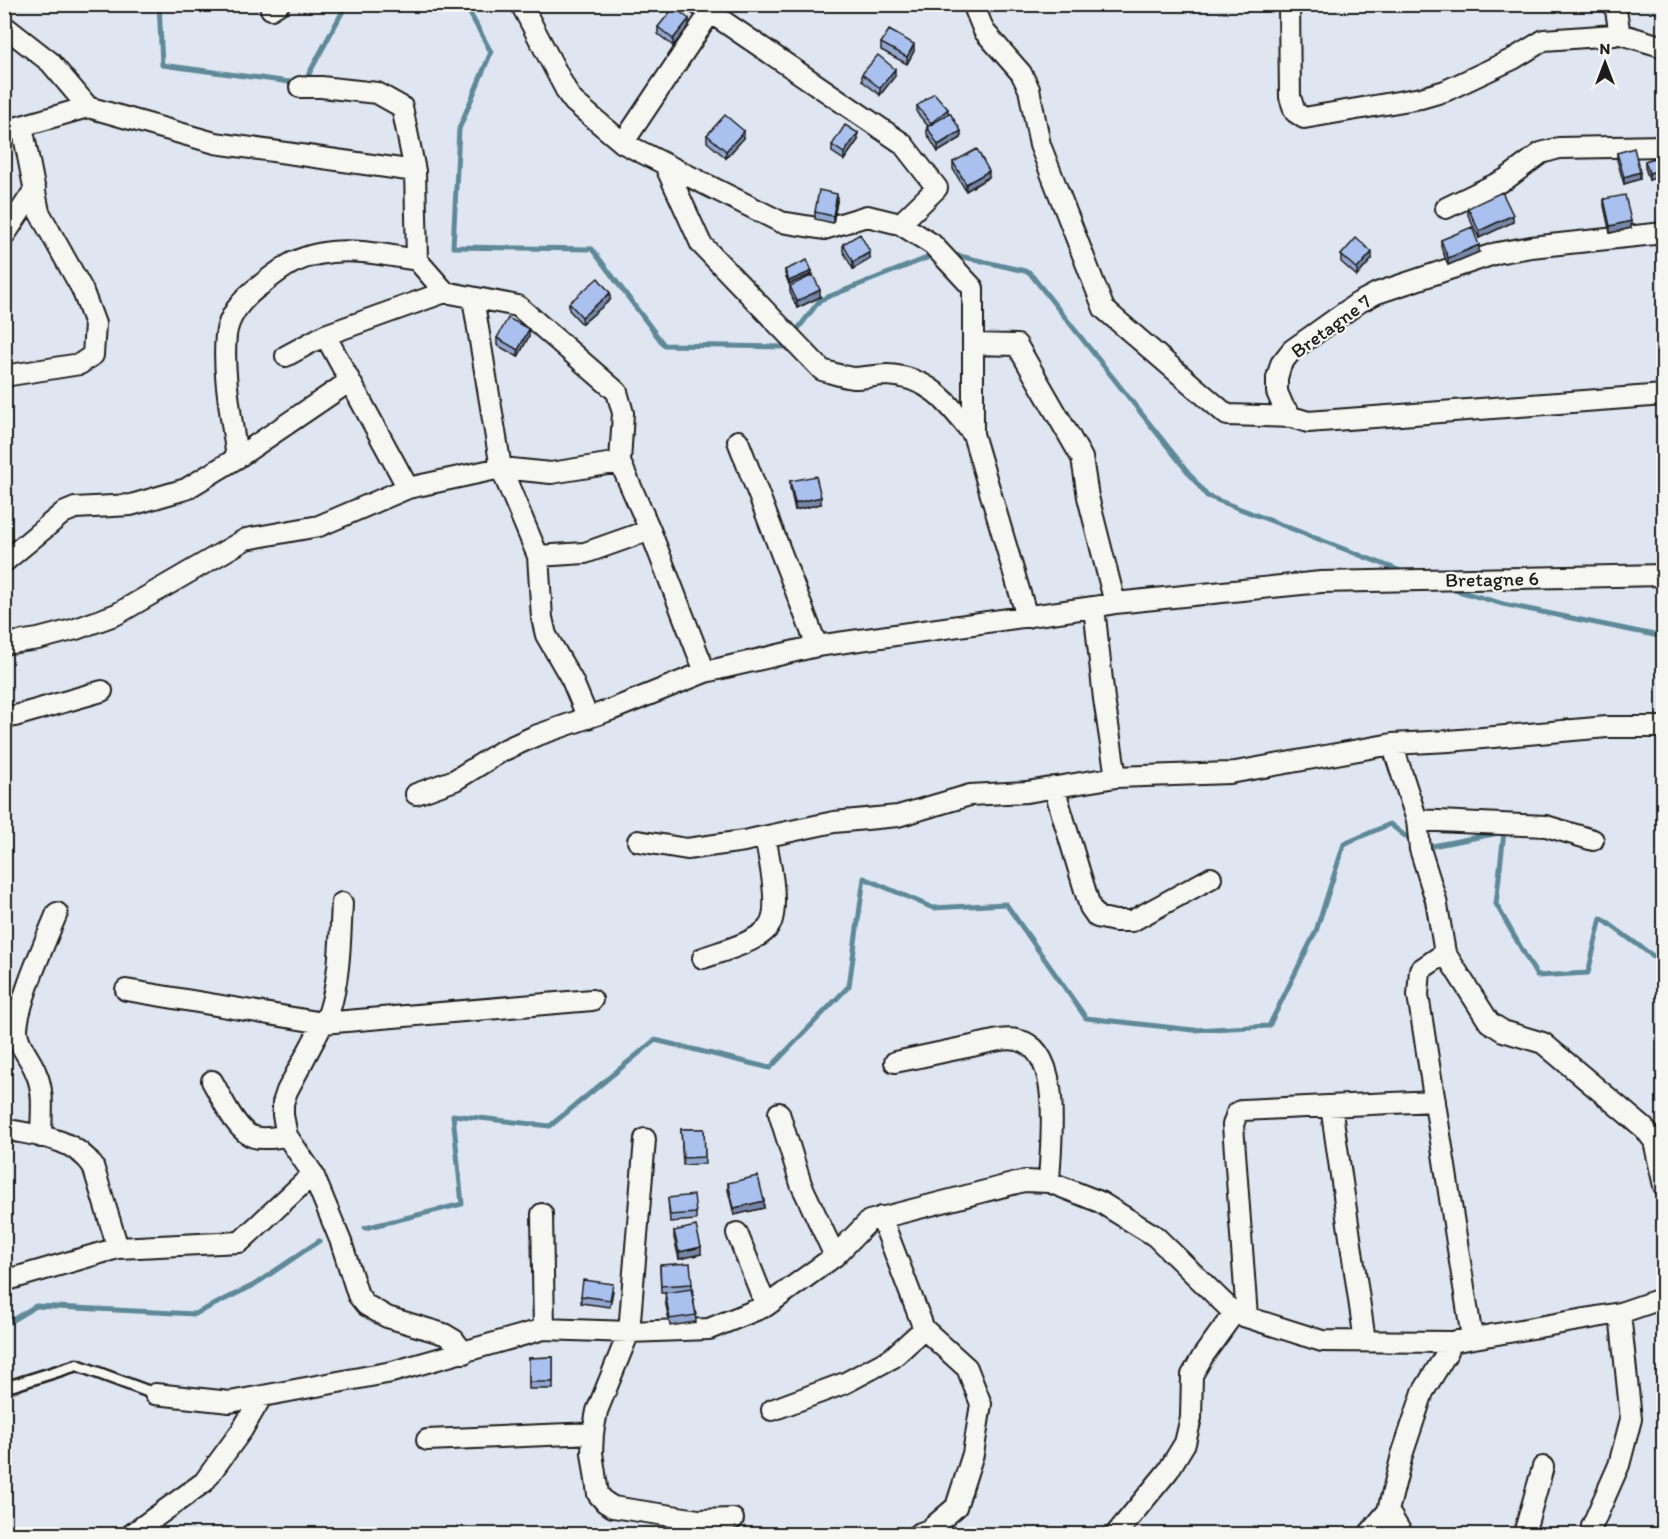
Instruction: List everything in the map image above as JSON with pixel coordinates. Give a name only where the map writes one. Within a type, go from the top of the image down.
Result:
[{"type":"street","points":[[521,4],[574,102],[623,143],[781,222],[824,229],[867,216],[900,224],[932,244],[973,288],[973,434],[1026,617]]},
{"type":"street","points":[[973,4],[984,31],[1022,73],[1029,89],[1040,145],[1104,309],[1227,415],[1292,417],[1308,422],[1664,395]]},
{"type":"street","points":[[1289,4],[1290,97],[1295,112],[1304,118],[1421,98],[1446,91],[1513,59],[1544,40],[1617,33],[1664,47]]},
{"type":"street","points":[[1615,4],[1619,29],[1617,33]]},
{"type":"street","points":[[623,143],[710,7],[903,143],[937,188],[900,224]]},
{"type":"street","points":[[4,26],[50,62],[88,107]]},
{"type":"street","points":[[300,87],[377,93],[402,107],[415,171],[417,260],[445,292]]},
{"type":"street","points":[[4,376],[80,364],[93,355],[95,340],[95,324],[82,289],[39,212],[35,189],[13,129],[88,107],[215,143],[415,171]]},
{"type":"street","points":[[1446,208],[1506,179],[1541,153],[1558,148],[1664,146]]},
{"type":"street","points":[[665,165],[701,244],[822,369],[853,378],[886,375],[907,377],[927,386],[945,399],[973,434]]},
{"type":"street","points":[[4,236],[35,189]]},
{"type":"street","name":"Bretagne 7","points":[[1292,417],[1282,406],[1277,392],[1277,378],[1281,364],[1292,350],[1358,303],[1377,293],[1497,253],[1531,247],[1664,233]]},
{"type":"street","points":[[237,458],[226,358],[226,333],[233,311],[255,289],[291,264],[319,253],[345,250],[417,260]]},
{"type":"street","points":[[286,356],[325,336],[445,292],[518,306],[617,392],[623,413],[620,462],[650,530],[705,672]]},
{"type":"street","points":[[473,298],[501,468],[538,556],[542,618],[546,635],[572,680],[588,718]]},
{"type":"street","points":[[325,336],[408,488]]},
{"type":"street","points":[[973,344],[1017,345],[1082,458],[1088,497],[1115,603]]},
{"type":"street","points":[[4,561],[63,513],[75,508],[131,505],[186,489],[237,458],[350,381]]},
{"type":"street","points":[[738,441],[817,646]]},
{"type":"street","points":[[4,644],[38,639],[76,629],[117,614],[246,539],[320,526],[408,488],[501,468],[551,473],[620,462]]},
{"type":"street","points":[[538,556],[585,553],[650,530]]},
{"type":"street","name":"Bretagne 6","points":[[416,794],[455,780],[502,751],[535,736],[588,718],[705,672],[817,646],[1115,603],[1321,582],[1664,575]]},
{"type":"street","points":[[1094,607],[1104,699],[1116,777]]},
{"type":"street","points":[[4,717],[15,716],[102,691]]},
{"type":"street","points":[[638,841],[687,849],[765,837],[834,822],[898,816],[970,795],[1027,792],[1116,777],[1230,773],[1392,744],[1606,727],[1664,727]]},
{"type":"street","points":[[1392,744],[1418,820],[1420,849],[1436,900],[1446,953],[1489,1023],[1503,1031],[1543,1043],[1644,1128],[1654,1141],[1661,1163],[1664,1186]]},
{"type":"street","points":[[1054,787],[1090,907],[1097,917],[1114,921],[1132,921],[1211,878]]},
{"type":"street","points":[[1418,820],[1546,826],[1593,840]]},
{"type":"street","points":[[703,958],[753,938],[767,929],[772,921],[774,913],[772,889],[765,837]]},
{"type":"street","points":[[342,903],[337,984],[329,1012],[287,1090],[283,1103],[287,1136],[313,1174],[341,1242],[358,1295],[366,1305],[387,1317],[444,1334],[454,1340],[464,1353]]},
{"type":"street","points":[[41,1137],[42,1096],[39,1081],[17,1032],[26,994],[57,913]]},
{"type":"street","points":[[1446,953],[1420,970],[1418,995],[1472,1338]]},
{"type":"street","points":[[126,990],[323,1023],[592,1000]]},
{"type":"street","points":[[895,1062],[999,1041],[1017,1039],[1033,1046],[1042,1060],[1052,1088],[1049,1182]]},
{"type":"street","points":[[212,1081],[244,1132],[252,1137],[287,1136]]},
{"type":"street","points":[[1116,1534],[1168,1471],[1185,1443],[1191,1418],[1192,1375],[1203,1356],[1240,1315],[1233,1125],[1237,1113],[1242,1110],[1435,1101]]},
{"type":"street","points":[[1331,1106],[1365,1341]]},
{"type":"street","points":[[779,1113],[801,1184],[835,1256]]},
{"type":"street","points":[[4,1129],[71,1145],[86,1155],[93,1166],[118,1248]]},
{"type":"street","points":[[645,1139],[629,1332],[597,1411],[593,1433],[592,1453],[598,1494],[613,1507],[698,1520],[733,1519]]},
{"type":"street","points":[[4,1281],[118,1248],[240,1242],[313,1174]]},
{"type":"street","points":[[155,1394],[230,1402],[392,1372],[544,1329],[629,1332],[709,1329],[766,1306],[835,1256],[869,1221],[1024,1180],[1049,1182],[1100,1202],[1155,1236],[1240,1315],[1322,1341],[1450,1342],[1620,1313],[1664,1298]]},
{"type":"street","points":[[542,1214],[544,1329]]},
{"type":"street","points":[[881,1217],[924,1329],[967,1368],[981,1404],[974,1454],[956,1507],[929,1530],[918,1534]]},
{"type":"street","points":[[737,1233],[766,1306]]},
{"type":"street","points":[[1592,1534],[1592,1526],[1618,1465],[1630,1419],[1620,1313]]},
{"type":"street","points":[[772,1410],[845,1383],[892,1358],[924,1329]]},
{"type":"street","points":[[1370,1534],[1388,1512],[1402,1455],[1423,1392],[1448,1351],[1450,1342]]},
{"type":"street","points":[[132,1534],[204,1482],[242,1430],[262,1396]]},
{"type":"street","points":[[427,1440],[593,1433]]},
{"type":"street","points":[[1524,1534],[1543,1467]]},
{"type":"street","points":[[1388,1512],[1402,1534]]},
{"type":"lane","points":[[4,1388],[77,1365],[155,1394]]},
{"type":"building","points":[[674,7],[689,19],[673,39],[658,27]]},
{"type":"building","points":[[889,30],[914,44],[907,57],[881,43]]},
{"type":"building","points":[[878,55],[895,69],[880,88],[862,74]]},
{"type":"building","points":[[934,93],[948,109],[931,123],[917,106]]},
{"type":"building","points":[[950,113],[961,131],[938,145],[927,127]]},
{"type":"building","points":[[725,115],[744,131],[726,151],[707,135]]},
{"type":"building","points":[[845,125],[858,133],[844,153],[832,145]]},
{"type":"building","points":[[1634,148],[1640,172],[1624,177],[1617,153]]},
{"type":"building","points":[[977,149],[989,171],[966,184],[953,162]]},
{"type":"building","points":[[1664,155],[1664,169],[1649,173],[1645,161]]},
{"type":"building","points":[[819,190],[837,194],[833,216],[815,212]]},
{"type":"building","points":[[1502,192],[1513,215],[1479,231],[1468,208]]},
{"type":"building","points":[[1625,195],[1631,221],[1610,226],[1604,199]]},
{"type":"building","points":[[1472,227],[1479,245],[1448,258],[1441,240]]},
{"type":"building","points":[[860,234],[870,252],[853,262],[843,244]]},
{"type":"building","points":[[1356,238],[1372,252],[1357,269],[1341,255]]},
{"type":"building","points":[[807,260],[812,271],[789,281],[785,270]]},
{"type":"building","points":[[813,275],[820,290],[797,301],[790,286]]},
{"type":"building","points":[[598,278],[610,293],[582,317],[569,303]]},
{"type":"building","points":[[508,318],[529,329],[518,350],[497,338]]},
{"type":"building","points":[[816,476],[821,497],[795,503],[790,481]]},
{"type":"building","points":[[681,1129],[704,1129],[705,1157],[683,1158]]},
{"type":"building","points":[[758,1176],[764,1201],[734,1208],[728,1183]]},
{"type":"building","points":[[694,1195],[696,1213],[670,1215],[668,1198]]},
{"type":"building","points":[[696,1226],[701,1247],[679,1252],[674,1231]]},
{"type":"building","points":[[690,1263],[692,1284],[661,1286],[660,1265]]},
{"type":"building","points":[[583,1280],[613,1284],[610,1300],[581,1296]]},
{"type":"building","points":[[691,1289],[696,1315],[670,1319],[665,1293]]},
{"type":"building","points":[[553,1357],[553,1382],[529,1382],[529,1358]]},
{"type":"waterway","points":[[159,4],[162,65],[297,83]]},
{"type":"waterway","points":[[305,81],[345,7],[362,4]]},
{"type":"waterway","points":[[465,4],[491,52],[459,129],[453,247],[592,249],[664,345],[785,347],[789,341]]},
{"type":"waterway","points":[[794,334],[820,300],[937,254]]},
{"type":"waterway","points":[[951,254],[1029,272],[1207,496],[1406,573]]},
{"type":"waterway","points":[[1448,588],[1503,604],[1664,637]]},
{"type":"waterway","points":[[365,1228],[462,1204],[453,1115],[550,1126],[655,1040],[770,1068],[849,986],[864,878],[933,908],[1006,904],[1086,1018],[1193,1030],[1269,1026],[1316,931],[1344,844],[1390,824],[1415,844]]},
{"type":"waterway","points":[[1422,848],[1504,832],[1496,904],[1537,976],[1588,973],[1601,918],[1664,964]]},
{"type":"waterway","points":[[4,1325],[36,1306],[195,1314],[254,1285],[319,1241]]}]
